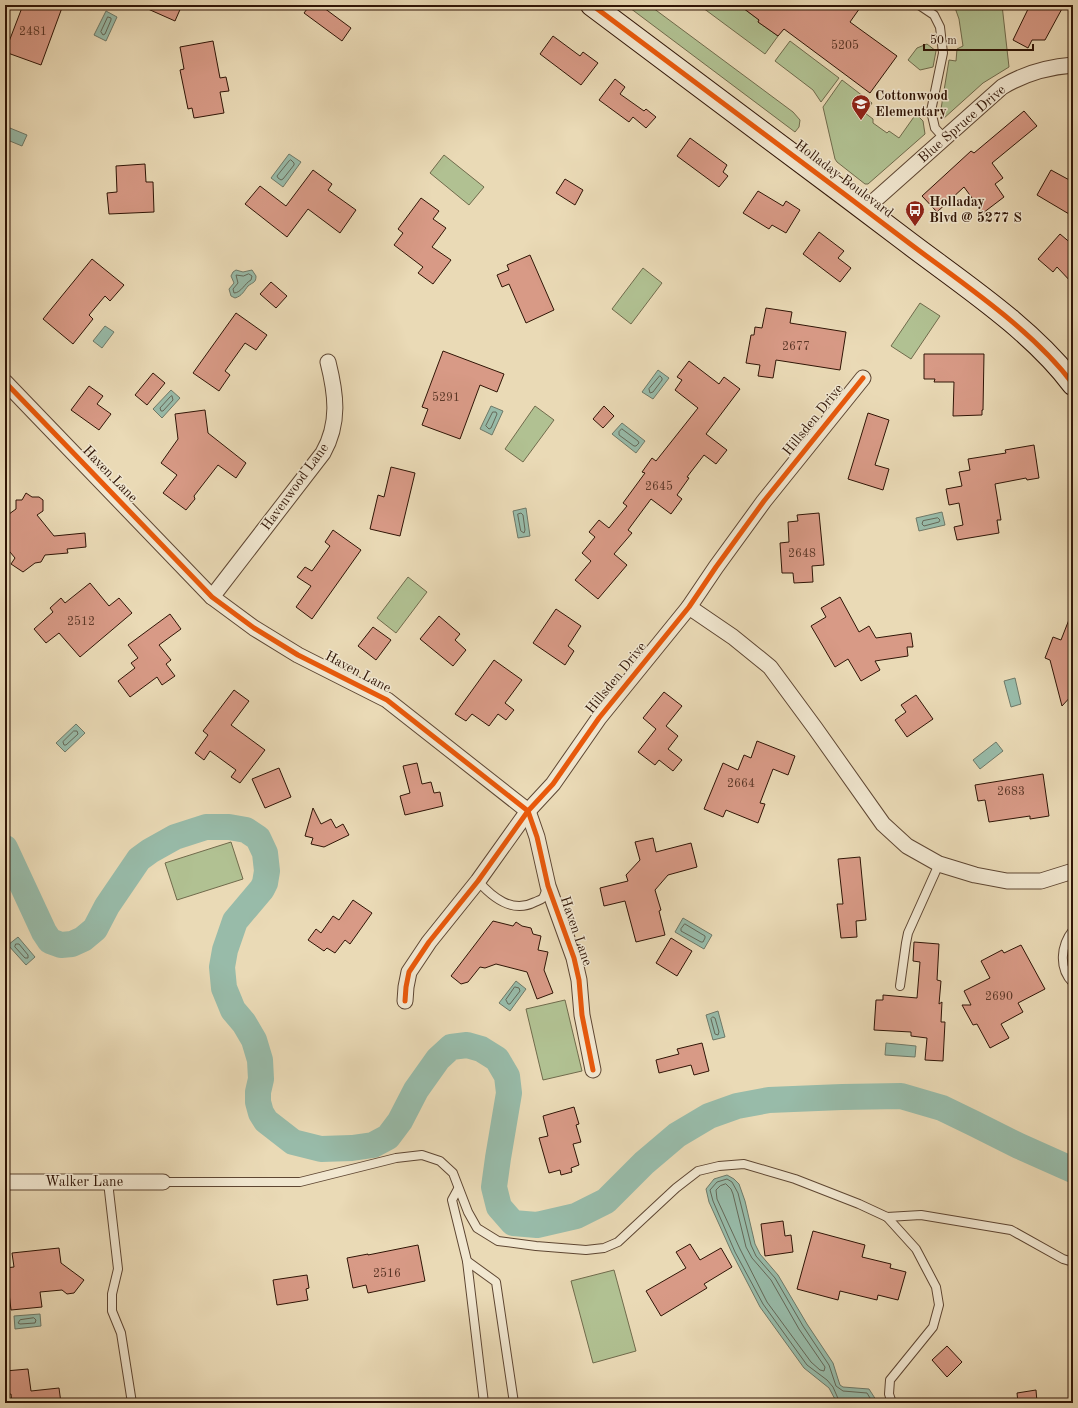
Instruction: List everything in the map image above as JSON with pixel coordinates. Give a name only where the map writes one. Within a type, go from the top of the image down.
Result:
[{"type":"main road","name":"Holladay Boulevard","points":[[592,5],[865,209],[1011,322],[1048,355],[1073,384]]},
{"type":"street","name":"Blue Spruce Drive","points":[[865,209],[993,95],[1012,81],[1033,72],[1073,65]]},
{"type":"street","name":"Havenwood Lane","points":[[212,597],[323,453],[328,443],[332,434],[335,410],[333,384],[328,362]]},
{"type":"street","name":"Hillsden Drive","points":[[405,1001],[406,987],[410,972],[429,942],[478,881],[528,811],[553,784],[599,718],[689,607],[764,501],[863,378]]},
{"type":"street","name":"Haven Lane","points":[[5,382],[212,597],[254,628],[298,655],[387,700],[528,811],[537,838],[548,886],[574,958],[579,980],[582,1015],[593,1070]]},
{"type":"street","points":[[689,607],[733,638],[770,667],[883,824],[907,846],[939,864],[975,876],[1007,881],[1042,881],[1073,871]]},
{"type":"street","name":"Walker Lane","points":[[5,1182],[163,1182]]},
{"type":"lane","points":[[919,5],[934,15],[940,28],[943,53],[931,111],[935,128],[944,138]]},
{"type":"lane","points":[[900,986],[908,933],[939,864]]},
{"type":"lane","points":[[478,881],[489,894],[501,902],[517,906],[530,905],[543,898],[548,886]]},
{"type":"lane","points":[[1073,930],[1065,944],[1062,957],[1068,977],[1073,983]]},
{"type":"lane","points":[[163,1182],[300,1182],[396,1158],[422,1155],[440,1161],[453,1173],[468,1212],[477,1228],[498,1242],[586,1250],[604,1248],[618,1242],[676,1188],[698,1172],[719,1166],[744,1164],[795,1179],[859,1204],[887,1217],[916,1249],[936,1287],[939,1305],[933,1326],[890,1380],[888,1394],[892,1403]]},
{"type":"lane","points":[[108,1182],[118,1269],[112,1294],[112,1311],[121,1334],[132,1403]]},
{"type":"lane","points":[[458,1189],[452,1200],[467,1261],[484,1403]]},
{"type":"lane","points":[[887,1217],[921,1214],[1011,1230],[1063,1259],[1073,1262]]},
{"type":"lane","points":[[467,1261],[496,1282],[514,1403]]},
{"type":"shaded area","points":[[626,5],[649,5],[793,112],[800,120],[799,127],[795,132]]},
{"type":"shaded area","points":[[699,5],[739,5],[759,20],[758,22],[778,36],[765,54]]},
{"type":"shaded area","points":[[954,5],[1002,5],[1009,67],[983,83],[943,119],[941,109],[949,60],[956,61],[957,49],[963,46],[959,19]]},
{"type":"shaded area","points":[[790,41],[839,78],[821,102],[813,90],[775,61]]},
{"type":"shaded area","points":[[927,44],[936,51],[933,67],[920,70],[908,60],[917,48]]},
{"type":"shaded area","points":[[842,80],[872,103],[865,113],[873,119],[873,123],[887,133],[889,131],[899,138],[916,114],[923,121],[925,134],[868,184],[865,184],[835,159],[823,107]]},
{"type":"shaded area","points":[[444,155],[484,187],[469,205],[430,173]]},
{"type":"shaded area","points":[[643,268],[662,283],[631,324],[612,309]]},
{"type":"shaded area","points":[[920,303],[940,316],[911,359],[891,346]]},
{"type":"shaded area","points":[[535,406],[554,420],[523,462],[505,449]]},
{"type":"shaded area","points":[[408,577],[427,592],[396,633],[377,618]]},
{"type":"shaded area","points":[[231,842],[243,879],[177,900],[165,863]]},
{"type":"shaded area","points":[[565,1000],[582,1071],[543,1080],[526,1009]]},
{"type":"shaded area","points":[[614,1270],[636,1351],[593,1363],[571,1281]]},
{"type":"water","points":[[106,11],[117,17],[106,41],[94,35]]},
{"type":"water","points":[[5,126],[27,135],[22,146],[5,139]]},
{"type":"water","points":[[289,154],[301,162],[283,187],[271,178]]},
{"type":"water","points":[[236,270],[243,272],[252,270],[256,278],[255,281],[248,286],[241,295],[235,298],[231,296],[229,289],[234,283],[231,276]]},
{"type":"water","points":[[105,326],[114,332],[102,348],[93,341]]},
{"type":"water","points":[[658,370],[669,378],[653,399],[642,392]]},
{"type":"water","points":[[171,390],[180,398],[162,418],[153,409]]},
{"type":"water","points":[[491,406],[503,411],[492,435],[480,429]]},
{"type":"water","points":[[622,423],[645,441],[636,453],[612,434]]},
{"type":"water","points":[[526,508],[530,536],[518,538],[513,511]]},
{"type":"water","points":[[942,512],[945,525],[919,531],[916,518]]},
{"type":"water","points":[[1015,678],[1021,704],[1011,707],[1004,681]]},
{"type":"water","points":[[76,724],[85,733],[65,752],[56,743]]},
{"type":"water","points":[[996,742],[1003,751],[980,769],[973,760]]},
{"type":"water","points":[[683,918],[712,935],[704,949],[675,932]]},
{"type":"water","points":[[18,937],[35,957],[26,965],[8,945]]},
{"type":"water","points":[[516,981],[526,989],[510,1011],[499,1003]]},
{"type":"water","points":[[718,1011],[725,1037],[713,1040],[706,1015]]},
{"type":"water","points":[[886,1043],[916,1046],[915,1057],[885,1055]]},
{"type":"water","points":[[727,1175],[739,1184],[745,1201],[755,1244],[760,1254],[778,1275],[807,1324],[833,1363],[840,1385],[843,1387],[869,1389],[878,1403],[837,1403],[829,1388],[804,1368],[760,1307],[732,1253],[709,1202],[706,1189],[714,1179]]},
{"type":"water","points":[[40,1314],[41,1326],[15,1329],[14,1316]]},
{"type":"building","points":[[23,5],[63,5],[41,65],[5,52]]},
{"type":"building","points":[[139,5],[182,5],[175,21]]},
{"type":"building","points":[[310,5],[320,5],[351,28],[342,41],[304,13]]},
{"type":"building","points":[[739,5],[862,5],[850,22],[897,56],[870,93],[784,29],[778,36],[758,22],[759,20]]},
{"type":"building","points":[[1030,5],[1064,5],[1045,40],[1032,40],[1028,48],[1013,40]]},
{"type":"building","points":[[553,36],[580,56],[583,52],[598,63],[581,85],[540,54]]},
{"type":"building","points":[[213,41],[220,78],[226,77],[229,91],[220,92],[224,113],[194,118],[192,108],[188,109],[180,70],[184,69],[180,47]]},
{"type":"building","points":[[615,79],[625,87],[620,94],[644,111],[646,109],[656,117],[646,128],[633,117],[629,122],[599,100]]},
{"type":"building","points":[[1024,111],[1037,126],[992,163],[1003,178],[995,184],[1004,197],[983,213],[964,187],[937,212],[922,196],[971,151],[974,153]]},
{"type":"building","points":[[690,138],[727,165],[723,172],[728,176],[719,187],[677,156]]},
{"type":"building","points":[[145,164],[146,182],[153,182],[154,212],[109,214],[107,193],[117,192],[116,166]]},
{"type":"building","points":[[313,170],[332,184],[328,190],[356,210],[340,233],[308,209],[287,237],[245,204],[260,186],[286,206]]},
{"type":"building","points":[[1051,170],[1073,182],[1073,207],[1069,214],[1037,195]]},
{"type":"building","points":[[565,179],[583,190],[575,205],[556,193]]},
{"type":"building","points":[[758,191],[783,206],[786,201],[800,210],[786,233],[772,225],[769,229],[743,213]]},
{"type":"building","points":[[421,198],[439,211],[433,219],[446,228],[432,247],[451,260],[433,284],[418,273],[423,267],[394,245],[403,233],[398,229]]},
{"type":"building","points":[[819,232],[844,251],[838,258],[851,268],[840,282],[803,254]]},
{"type":"building","points":[[1060,234],[1073,245],[1073,284],[1057,267],[1053,272],[1038,259]]},
{"type":"building","points":[[530,255],[554,310],[526,323],[509,284],[502,287],[497,275],[509,270],[507,265]]},
{"type":"building","points":[[92,259],[124,285],[110,301],[105,296],[89,315],[93,319],[73,344],[43,319]]},
{"type":"building","points":[[271,282],[287,296],[276,308],[260,294]]},
{"type":"building","points":[[766,308],[792,312],[790,323],[846,332],[840,370],[776,360],[773,378],[758,376],[760,365],[746,363],[751,335],[754,335],[755,327],[762,328]]},
{"type":"building","points":[[236,313],[267,335],[256,350],[245,343],[225,371],[230,375],[219,391],[193,373]]},
{"type":"building","points":[[443,351],[504,374],[497,392],[480,385],[460,439],[422,425],[428,409],[422,407]]},
{"type":"building","points":[[924,354],[984,354],[982,415],[953,416],[954,382],[934,382],[935,379],[924,379]]},
{"type":"building","points":[[689,361],[719,384],[724,377],[740,389],[706,434],[727,450],[716,464],[704,455],[687,477],[689,478],[677,495],[682,499],[671,514],[651,499],[628,530],[632,533],[614,554],[627,565],[598,599],[575,580],[591,561],[582,553],[595,537],[589,532],[599,520],[609,528],[627,506],[623,503],[645,473],[642,472],[652,458],[656,461],[698,408],[675,390],[682,380],[677,377]]},
{"type":"building","points":[[153,373],[165,383],[147,405],[135,395]]},
{"type":"building","points":[[89,386],[103,396],[97,404],[111,414],[99,430],[71,410]]},
{"type":"building","points":[[604,406],[614,416],[603,428],[593,419]]},
{"type":"building","points":[[205,410],[208,433],[246,463],[236,478],[218,465],[194,496],[195,499],[186,510],[163,493],[177,475],[161,463],[178,439],[175,414]]},
{"type":"building","points":[[868,413],[889,420],[875,465],[889,469],[883,490],[848,479]]},
{"type":"building","points":[[1034,445],[1039,478],[1027,480],[1026,478],[995,484],[1001,520],[997,520],[999,533],[957,540],[954,527],[963,525],[959,503],[949,505],[946,489],[962,486],[959,472],[970,470],[968,459],[1006,453],[1005,450]]},
{"type":"building","points":[[391,467],[415,473],[400,536],[370,529],[378,495],[384,497]]},
{"type":"building","points":[[26,493],[32,497],[39,497],[43,500],[43,511],[37,515],[54,536],[85,533],[86,547],[67,549],[68,553],[45,555],[41,562],[35,563],[23,572],[11,564],[15,558],[5,546],[5,517],[16,509],[16,500],[22,500]]},
{"type":"building","points":[[819,513],[824,565],[812,566],[813,582],[794,583],[793,573],[782,573],[780,543],[789,542],[788,522],[798,521],[797,515]]},
{"type":"building","points":[[333,530],[361,550],[312,619],[296,607],[311,586],[297,577],[305,567],[312,571],[330,546],[325,542]]},
{"type":"building","points":[[90,583],[109,606],[119,598],[132,613],[80,657],[59,633],[46,643],[34,629],[53,612],[50,608],[61,598],[65,603]]},
{"type":"building","points":[[840,597],[859,632],[869,626],[876,638],[911,633],[913,647],[907,647],[908,656],[875,661],[880,670],[861,681],[848,659],[835,667],[811,626],[826,617],[821,608]]},
{"type":"building","points":[[556,609],[581,626],[568,646],[574,651],[565,665],[533,643]]},
{"type":"building","points":[[1072,612],[1073,694],[1062,706],[1050,660],[1045,658],[1053,637],[1061,640]]},
{"type":"building","points":[[170,614],[181,629],[159,645],[171,660],[166,664],[175,676],[162,685],[157,677],[130,697],[118,681],[135,668],[131,663],[138,658],[128,645]]},
{"type":"building","points":[[439,616],[460,634],[455,640],[466,650],[453,666],[420,639]]},
{"type":"building","points":[[373,627],[391,640],[376,660],[358,646]]},
{"type":"building","points":[[494,660],[522,680],[505,703],[514,710],[506,720],[498,714],[489,726],[472,714],[466,721],[455,714]]},
{"type":"building","points":[[234,690],[249,701],[231,725],[265,750],[240,783],[231,777],[236,770],[210,751],[204,760],[195,753],[208,735],[203,731]]},
{"type":"building","points":[[664,692],[682,706],[666,726],[678,736],[668,749],[682,760],[673,771],[659,760],[655,765],[638,752],[656,729],[643,718]]},
{"type":"building","points":[[916,695],[933,719],[907,737],[895,720],[906,712],[901,705]]},
{"type":"building","points":[[757,741],[795,756],[788,775],[773,769],[760,803],[765,804],[758,823],[726,810],[723,817],[704,809],[723,763],[738,770],[744,755],[751,758]]},
{"type":"building","points":[[417,763],[422,784],[431,782],[434,793],[440,792],[443,806],[405,815],[400,796],[410,793],[403,766]]},
{"type":"building","points":[[279,768],[291,797],[265,808],[252,779]]},
{"type":"building","points":[[1043,774],[1049,816],[1030,819],[1030,816],[989,822],[985,800],[978,801],[975,785]]},
{"type":"building","points":[[313,808],[321,824],[331,819],[336,828],[343,824],[349,835],[324,847],[311,844],[313,838],[305,836]]},
{"type":"building","points":[[653,838],[656,852],[691,843],[697,867],[668,875],[655,890],[661,910],[659,911],[665,935],[636,942],[625,901],[604,906],[600,888],[628,881],[626,875],[640,860],[635,842]]},
{"type":"building","points":[[860,857],[866,920],[856,921],[857,937],[841,938],[837,904],[843,904],[838,859]]},
{"type":"building","points":[[353,900],[372,913],[350,944],[345,940],[335,953],[327,948],[324,951],[308,940],[316,929],[321,933],[333,916],[339,920]]},
{"type":"building","points":[[493,921],[513,926],[516,922],[522,926],[531,928],[533,934],[541,936],[538,950],[548,952],[544,970],[553,993],[537,999],[527,972],[496,964],[485,968],[480,967],[468,982],[461,984],[451,976]]},
{"type":"building","points":[[671,938],[692,951],[677,976],[656,963]]},
{"type":"building","points":[[914,942],[939,944],[937,980],[941,981],[939,1004],[942,1002],[941,1022],[945,1022],[943,1061],[925,1060],[927,1038],[911,1036],[911,1032],[874,1030],[876,1000],[883,1000],[883,995],[917,998],[920,962],[913,961]]},
{"type":"building","points":[[1021,945],[1045,989],[1018,1003],[1023,1012],[1001,1024],[1009,1038],[990,1048],[977,1024],[973,1025],[962,1005],[971,1005],[964,991],[990,978],[981,961],[1002,950],[1004,953]]},
{"type":"building","points":[[702,1043],[709,1071],[694,1075],[691,1065],[659,1073],[656,1060],[679,1054],[677,1049]]},
{"type":"building","points":[[574,1107],[579,1124],[576,1125],[581,1142],[573,1144],[579,1165],[571,1168],[572,1172],[561,1175],[560,1170],[549,1173],[539,1138],[548,1136],[543,1116]]},
{"type":"building","points":[[783,1221],[785,1236],[791,1235],[793,1252],[765,1256],[761,1224]]},
{"type":"building","points":[[813,1231],[865,1245],[862,1257],[891,1264],[890,1268],[906,1272],[898,1300],[878,1295],[877,1300],[840,1291],[838,1300],[797,1289]]},
{"type":"building","points":[[690,1244],[700,1260],[721,1248],[732,1267],[704,1284],[707,1288],[661,1316],[646,1291],[686,1268],[676,1252]]},
{"type":"building","points":[[418,1245],[425,1281],[368,1293],[366,1285],[353,1288],[347,1258]]},
{"type":"building","points":[[59,1248],[61,1263],[84,1280],[74,1293],[67,1294],[62,1290],[40,1292],[42,1307],[11,1310],[9,1293],[5,1299],[5,1268],[14,1267],[12,1253]]},
{"type":"building","points":[[307,1275],[309,1288],[306,1289],[308,1300],[277,1305],[273,1280]]},
{"type":"building","points":[[947,1346],[962,1362],[947,1377],[932,1360]]},
{"type":"building","points":[[28,1369],[31,1391],[59,1388],[61,1403],[12,1403],[11,1394],[5,1395],[5,1371]]},
{"type":"building","points":[[1036,1390],[1037,1402],[1018,1403],[1017,1393]]},
{"type":"waterway","points":[[5,848],[44,932],[50,941],[61,945],[72,944],[83,939],[95,929],[107,906],[139,859],[175,837],[206,827],[229,827],[246,830],[258,838],[265,853],[267,871],[265,883],[262,889],[235,921],[225,950],[222,967],[224,988],[233,1010],[244,1023],[254,1040],[260,1060],[261,1079],[258,1092],[258,1102],[261,1113],[266,1121],[293,1142],[321,1149],[352,1148],[373,1145],[388,1137],[400,1121],[416,1090],[438,1059],[451,1047],[467,1045],[481,1049],[497,1059],[507,1076],[509,1093],[494,1187],[499,1207],[513,1223],[537,1225],[576,1216],[606,1201],[644,1163],[677,1135],[709,1116],[737,1106],[769,1100],[901,1096],[942,1108],[1019,1146],[1073,1170]]},
{"type":"cycle path","points":[[592,5],[994,307],[1037,344],[1056,363],[1073,384]]},
{"type":"cycle path","points":[[405,1001],[409,972],[429,942],[478,881],[528,811],[553,784],[599,718],[689,607],[764,501],[863,378]]},
{"type":"cycle path","points":[[5,382],[212,597],[254,628],[298,655],[387,700],[528,811],[537,837],[548,886],[574,958],[579,980],[582,1015],[593,1070]]},
{"type":"place","name":"Cottonwood Elementary","points":[[861,121]]},
{"type":"place","name":"Holladay Blvd @ 5277 S","points":[[915,227]]}]
